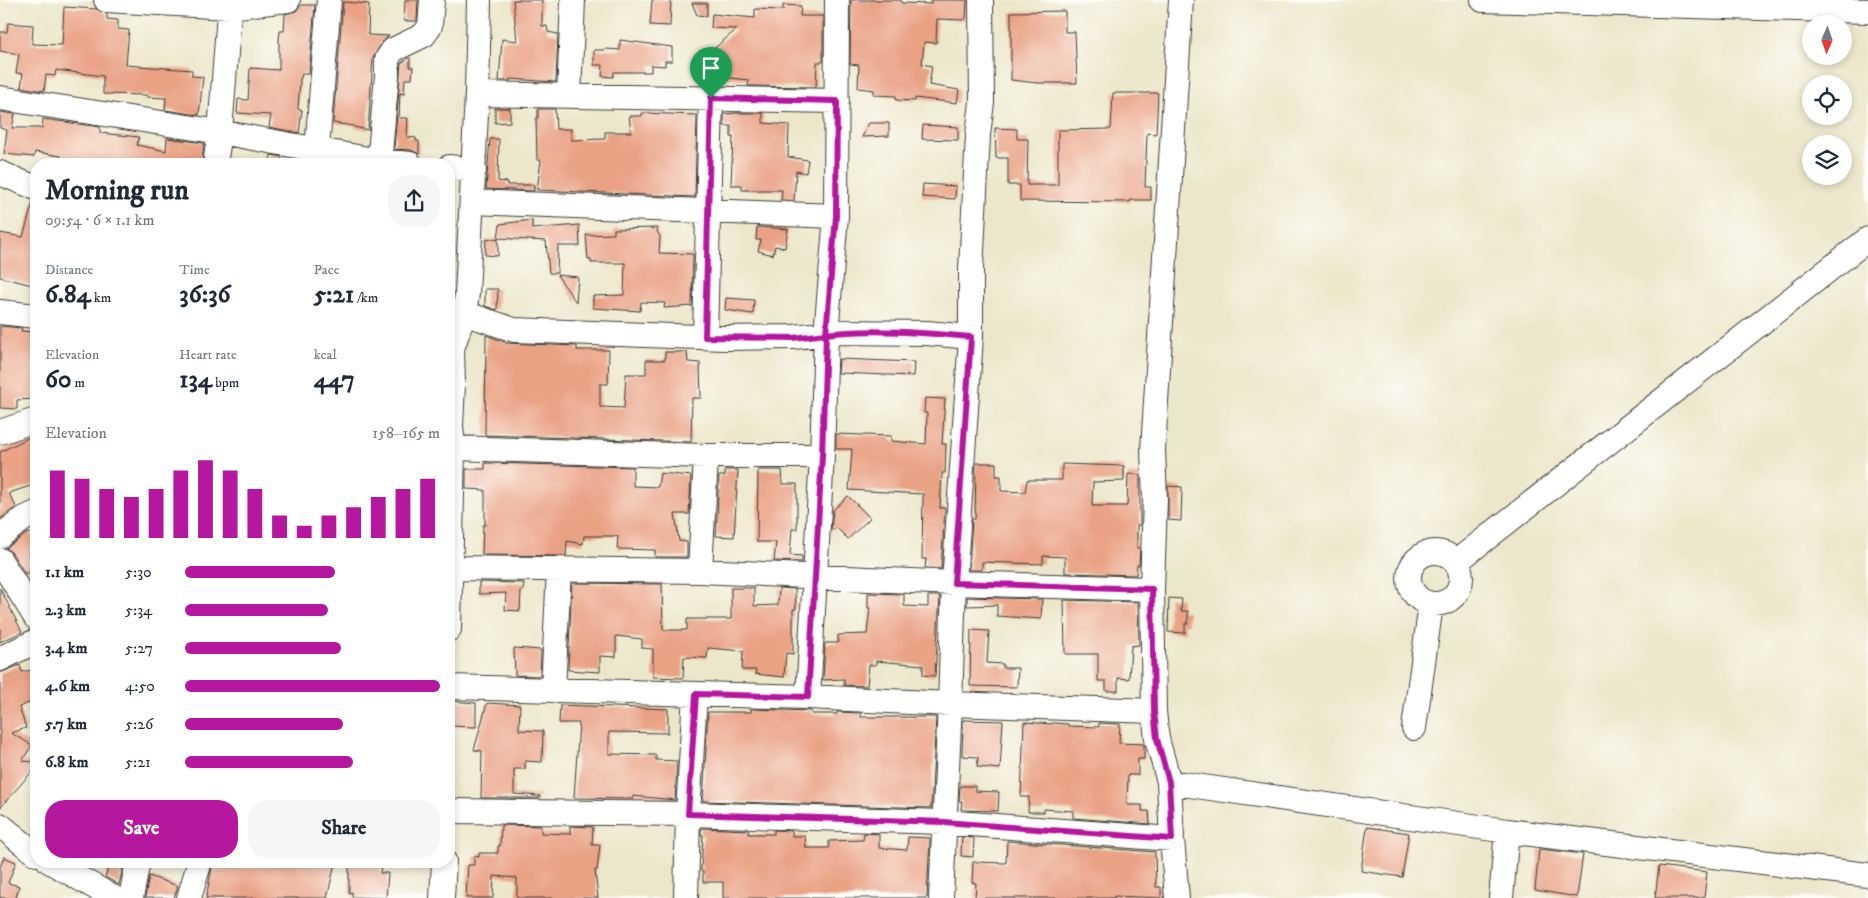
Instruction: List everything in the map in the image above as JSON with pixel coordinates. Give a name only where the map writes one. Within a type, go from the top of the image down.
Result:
[{"type":"street","points":[[106,0],[229,4],[288,0]]},
{"type":"street","points":[[317,149],[329,0]]},
{"type":"street","points":[[379,158],[387,59],[393,50],[424,35],[430,26],[432,0]]},
{"type":"street","points":[[455,336],[464,313],[467,294],[474,170],[479,0]]},
{"type":"street","points":[[569,96],[572,0]]},
{"type":"street","points":[[808,697],[822,456],[826,334],[836,216],[837,0]]},
{"type":"street","points":[[941,898],[954,583],[971,337],[971,269],[978,135],[982,102],[981,0]]},
{"type":"street","points":[[1177,898],[1169,782],[1157,739],[1154,711],[1152,589],[1155,499],[1153,450],[1182,0]]},
{"type":"street","points":[[1483,0],[1703,3],[1868,11]]},
{"type":"street","points":[[216,158],[220,132],[229,4]]},
{"type":"street","points":[[477,94],[837,101]]},
{"type":"street","points":[[0,98],[220,132],[360,158]]},
{"type":"street","points":[[705,337],[711,98]]},
{"type":"street","points":[[455,168],[474,170]]},
{"type":"street","points":[[0,173],[30,186]]},
{"type":"street","points":[[472,202],[836,216]]},
{"type":"street","points":[[1456,562],[1868,239]]},
{"type":"street","points":[[0,312],[30,315]]},
{"type":"street","points":[[464,313],[514,330],[705,337],[793,338],[840,332],[927,333],[971,337]]},
{"type":"street","points":[[0,432],[30,422]]},
{"type":"street","points":[[455,448],[706,456],[822,456]]},
{"type":"street","points":[[700,571],[706,456]]},
{"type":"street","points":[[0,536],[30,516]]},
{"type":"street","points":[[1430,553],[1444,554],[1456,562],[1461,575],[1461,582],[1456,594],[1444,603],[1431,604],[1418,598],[1410,586],[1410,572],[1417,560],[1430,553]]},
{"type":"street","points":[[0,560],[30,608]]},
{"type":"street","points":[[455,568],[700,571],[954,583],[1152,589]]},
{"type":"street","points":[[553,690],[559,570]]},
{"type":"street","points":[[1414,728],[1431,604]]},
{"type":"street","points":[[0,658],[30,644]]},
{"type":"street","points":[[455,688],[808,697],[1154,711]]},
{"type":"street","points":[[686,898],[688,814],[696,694]]},
{"type":"street","points":[[1169,782],[1506,830],[1868,875]]},
{"type":"street","points":[[455,811],[688,814],[944,822],[1172,839]]},
{"type":"street","points":[[0,825],[30,845]]},
{"type":"street","points":[[1500,898],[1506,830]]},
{"type":"street","points":[[66,868],[114,898]]},
{"type":"street","points":[[131,898],[137,868]]},
{"type":"street","points":[[189,898],[198,868]]},
{"type":"street","points":[[442,898],[444,868]]},
{"type":"building","points":[[405,0],[418,0],[417,21],[404,21]]},
{"type":"building","points":[[513,0],[542,0],[542,26],[547,26],[548,32],[558,34],[556,82],[510,79],[510,81],[499,81],[502,39],[517,41]]},
{"type":"building","points":[[652,0],[671,0],[670,26],[650,25]]},
{"type":"building","points":[[851,0],[901,0],[901,3],[931,4],[931,0],[967,0],[966,18],[964,20],[937,19],[936,43],[924,42],[922,64],[932,66],[929,85],[959,90],[957,103],[915,98],[915,101],[896,100],[896,96],[874,95],[874,90],[858,88],[859,65],[850,64]]},
{"type":"building","points":[[343,2],[369,4],[368,35],[389,36],[382,42],[373,58],[368,130],[333,123]]},
{"type":"building","points":[[692,3],[707,3],[707,16],[697,15]]},
{"type":"building","points":[[301,5],[315,5],[309,74],[302,74],[300,80],[298,109],[302,110],[299,133],[269,127],[271,115],[237,113],[238,99],[248,100],[250,68],[279,70],[279,39],[280,31],[284,31],[285,14],[296,11]]},
{"type":"building","points":[[783,5],[801,6],[800,16],[823,16],[823,62],[817,62],[816,87],[748,86],[749,80],[704,75],[706,52],[710,52],[737,29],[711,28],[712,14],[755,18],[755,9],[783,10]]},
{"type":"building","points":[[64,7],[97,9],[107,14],[107,19],[118,20],[118,29],[129,30],[126,65],[192,70],[192,76],[203,77],[199,115],[165,110],[166,98],[147,97],[147,95],[103,94],[103,76],[56,70],[55,76],[46,75],[44,91],[21,87],[23,74],[16,73],[19,54],[0,51],[0,32],[7,32],[8,23],[33,25],[32,44],[62,45]]},
{"type":"building","points":[[1065,11],[1065,32],[1075,32],[1077,83],[1037,83],[1011,80],[1011,12]]},
{"type":"building","points":[[620,40],[672,47],[672,61],[665,61],[665,66],[651,65],[651,72],[614,72],[613,77],[602,76],[603,65],[594,65],[594,50],[620,50]]},
{"type":"building","points":[[409,58],[410,67],[413,67],[412,79],[405,79],[404,94],[400,93],[399,118],[408,118],[407,137],[416,138],[416,141],[419,141],[419,154],[411,150],[394,149],[401,63]]},
{"type":"building","points":[[1113,93],[1158,93],[1156,134],[1147,133],[1145,187],[1151,187],[1151,200],[1130,200],[1130,202],[1020,201],[1020,185],[1008,185],[1008,158],[996,158],[995,128],[1017,129],[1017,139],[1028,139],[1027,185],[1058,185],[1058,130],[1111,129]]},
{"type":"building","points":[[495,108],[510,108],[510,122],[495,123]]},
{"type":"building","points":[[538,109],[555,109],[556,129],[571,129],[571,140],[605,139],[605,132],[631,132],[629,116],[642,116],[642,113],[697,115],[695,197],[537,190],[541,160],[537,160],[536,118],[538,118]]},
{"type":"building","points":[[0,112],[15,114],[12,128],[42,128],[43,119],[100,127],[100,133],[139,137],[137,145],[166,151],[167,138],[204,143],[203,158],[60,158],[61,156],[35,152],[34,157],[4,154],[7,130],[0,128]]},
{"type":"building","points":[[763,113],[763,123],[789,125],[788,157],[808,160],[806,173],[796,171],[794,201],[781,200],[782,190],[742,190],[742,185],[731,185],[733,137],[731,137],[731,126],[724,126],[724,114]]},
{"type":"building","points":[[869,123],[889,123],[889,136],[862,137]]},
{"type":"building","points":[[923,125],[958,127],[958,140],[922,139]]},
{"type":"building","points":[[490,139],[499,139],[498,181],[507,182],[507,185],[534,185],[534,191],[486,189]]},
{"type":"building","points":[[271,155],[282,157],[282,158],[270,158]]},
{"type":"building","points":[[923,184],[956,186],[955,199],[922,197]]},
{"type":"building","points":[[30,212],[30,284],[0,277],[0,233],[23,237]]},
{"type":"building","points":[[532,220],[532,229],[579,225],[580,246],[558,246],[557,273],[549,273],[546,241],[498,238],[500,224]]},
{"type":"building","points":[[757,227],[788,229],[785,248],[775,246],[773,255],[758,251],[761,240],[756,240]]},
{"type":"building","points":[[658,228],[657,232],[660,236],[659,253],[693,254],[692,306],[664,308],[665,303],[641,302],[640,311],[593,308],[593,296],[624,295],[625,263],[591,263],[591,260],[588,259],[586,235],[614,234],[614,229]]},
{"type":"building","points":[[498,238],[498,256],[485,255],[486,240]]},
{"type":"building","points":[[557,275],[578,277],[576,302]]},
{"type":"building","points":[[485,289],[498,289],[497,310],[485,306]]},
{"type":"building","points":[[726,298],[754,300],[753,314],[725,310]]},
{"type":"building","points":[[0,326],[22,328],[21,331],[30,332],[30,399],[17,400],[17,409],[0,408]]},
{"type":"building","points":[[486,335],[505,343],[577,346],[577,350],[609,350],[608,384],[600,384],[600,407],[624,408],[626,374],[646,374],[646,360],[665,360],[665,352],[687,352],[688,362],[700,363],[701,398],[692,398],[691,442],[485,435]]},
{"type":"building","points":[[839,359],[914,362],[913,376],[838,373]]},
{"type":"building","points":[[925,398],[945,399],[942,444],[946,444],[945,473],[942,473],[940,508],[945,508],[941,569],[925,568],[926,559],[922,559],[923,494],[849,490],[852,449],[836,449],[836,434],[891,436],[891,441],[926,444],[927,413],[924,413]]},
{"type":"building","points":[[30,437],[30,486],[9,493],[16,507],[0,519],[0,452]]},
{"type":"building","points":[[485,463],[633,467],[633,486],[658,487],[660,473],[691,476],[689,514],[675,514],[679,541],[687,542],[687,557],[655,557],[655,550],[617,549],[618,536],[584,536],[583,544],[567,541],[566,556],[482,555],[483,525],[485,525],[485,490],[466,489],[466,469],[485,469]]},
{"type":"building","points":[[976,463],[996,463],[996,476],[1001,476],[1001,491],[1025,492],[1027,480],[1062,480],[1062,464],[1124,466],[1124,481],[1093,482],[1092,506],[1127,506],[1128,474],[1140,475],[1140,525],[1137,525],[1137,548],[1140,548],[1139,565],[1137,565],[1136,575],[1065,573],[1065,557],[1043,556],[1043,564],[982,562],[982,570],[969,570],[972,519],[975,519]]},
{"type":"building","points":[[725,470],[738,470],[734,537],[716,536],[719,476],[725,476]]},
{"type":"building","points":[[758,470],[782,470],[783,484],[797,484],[797,529],[792,529],[790,555],[802,556],[802,562],[774,561],[776,542],[757,542]]},
{"type":"building","points":[[1168,486],[1182,487],[1181,521],[1168,520]]},
{"type":"building","points":[[848,496],[870,518],[848,539],[837,528],[831,530],[833,510]]},
{"type":"building","points":[[30,533],[30,571],[25,574],[12,553],[6,548]]},
{"type":"building","points":[[479,582],[524,583],[523,591],[521,591],[520,611],[505,610],[506,593],[479,594]]},
{"type":"building","points":[[572,583],[662,584],[663,630],[687,630],[687,619],[731,619],[731,588],[754,588],[754,606],[778,605],[779,588],[795,589],[796,609],[793,609],[793,654],[786,653],[784,677],[755,674],[756,670],[742,670],[743,651],[708,648],[707,658],[684,657],[683,678],[653,677],[653,649],[642,648],[642,639],[616,636],[616,657],[600,656],[600,672],[568,670]]},
{"type":"building","points":[[0,588],[22,632],[0,642]]},
{"type":"building","points":[[868,593],[904,594],[904,606],[928,607],[928,596],[940,596],[935,676],[923,675],[923,665],[876,661],[876,665],[869,665],[867,686],[844,685],[844,679],[823,680],[825,643],[838,643],[838,635],[867,634],[870,608],[868,608]]},
{"type":"building","points":[[967,597],[1042,599],[1041,619],[997,616],[997,605],[967,606]]},
{"type":"building","points":[[1169,598],[1182,599],[1181,611],[1188,611],[1188,624],[1185,624],[1185,633],[1168,632]]},
{"type":"building","points":[[1064,600],[1138,602],[1139,645],[1131,646],[1129,679],[1118,678],[1118,691],[1106,691],[1106,681],[1098,681],[1098,654],[1065,654]]},
{"type":"building","points":[[971,630],[989,631],[987,663],[1003,664],[1003,668],[1018,668],[1017,687],[970,686]]},
{"type":"building","points":[[514,648],[541,650],[540,676],[515,675]]},
{"type":"building","points":[[20,665],[22,672],[30,670],[30,702],[19,707],[26,728],[11,733],[30,744],[30,748],[22,761],[30,762],[30,774],[0,808],[0,673]]},
{"type":"building","points":[[455,701],[476,703],[476,727],[455,726]]},
{"type":"building","points":[[487,703],[520,705],[519,730],[543,731],[542,762],[525,761],[525,769],[514,769],[514,794],[540,796],[540,798],[481,798],[482,751],[474,750]]},
{"type":"building","points":[[560,705],[668,709],[668,733],[609,732],[609,754],[656,755],[656,760],[677,761],[675,800],[633,796],[633,799],[574,798],[579,723],[559,723]]},
{"type":"building","points":[[751,709],[811,711],[811,714],[861,713],[861,717],[936,717],[931,808],[703,801],[708,712],[751,712]]},
{"type":"building","points":[[963,720],[1003,721],[1000,769],[977,767],[978,757],[962,756]]},
{"type":"building","points":[[1024,722],[1099,727],[1099,723],[1120,724],[1119,743],[1144,744],[1144,759],[1138,759],[1138,775],[1128,775],[1127,805],[1142,805],[1142,811],[1149,811],[1150,824],[1073,818],[1073,811],[1044,809],[1044,812],[1028,812],[1029,797],[1021,797]]},
{"type":"building","points":[[960,786],[975,786],[975,791],[999,792],[998,811],[961,810],[962,801],[959,801]]},
{"type":"building","points":[[501,825],[541,826],[541,833],[570,834],[570,826],[593,827],[592,845],[600,845],[597,870],[595,870],[598,898],[517,898],[517,878],[494,876],[493,898],[466,898],[468,865],[474,865],[474,856],[479,857],[479,853],[498,853]]},
{"type":"building","points":[[1367,827],[1409,833],[1402,877],[1361,871]]},
{"type":"building","points":[[701,828],[749,830],[748,834],[774,834],[774,830],[792,831],[792,836],[805,836],[806,848],[829,848],[829,841],[863,840],[864,833],[879,834],[879,848],[907,850],[908,837],[930,838],[927,898],[723,898],[723,882],[703,882],[703,872],[701,871],[703,835],[701,835]]},
{"type":"building","points":[[962,837],[974,838],[973,857],[961,856]]},
{"type":"building","points":[[1007,841],[1155,852],[1156,887],[1161,887],[1161,898],[1114,896],[1114,898],[975,898],[976,883],[972,883],[973,862],[1006,863]]},
{"type":"building","points":[[1539,849],[1583,854],[1577,897],[1535,890]]},
{"type":"building","points":[[4,857],[16,862],[8,883],[19,886],[16,898],[0,898],[0,867]]},
{"type":"building","points":[[1659,866],[1707,872],[1704,898],[1655,898]]},
{"type":"building","points":[[108,868],[123,868],[119,885],[105,877]]},
{"type":"building","points":[[212,868],[334,868],[327,898],[206,898]]},
{"type":"building","points":[[349,868],[381,868],[380,873],[388,873],[386,898],[352,897],[352,892],[349,893]]},
{"type":"building","points":[[149,876],[178,886],[174,898],[145,898]]},
{"type":"route","points":[[711,98],[705,337],[793,338],[826,334],[822,456],[808,697],[696,694],[688,814],[944,822],[1172,839],[1169,782],[1157,739],[1154,711],[1152,589],[954,583],[971,337],[927,333],[840,332],[826,334],[836,216],[837,101],[711,98]]}]
